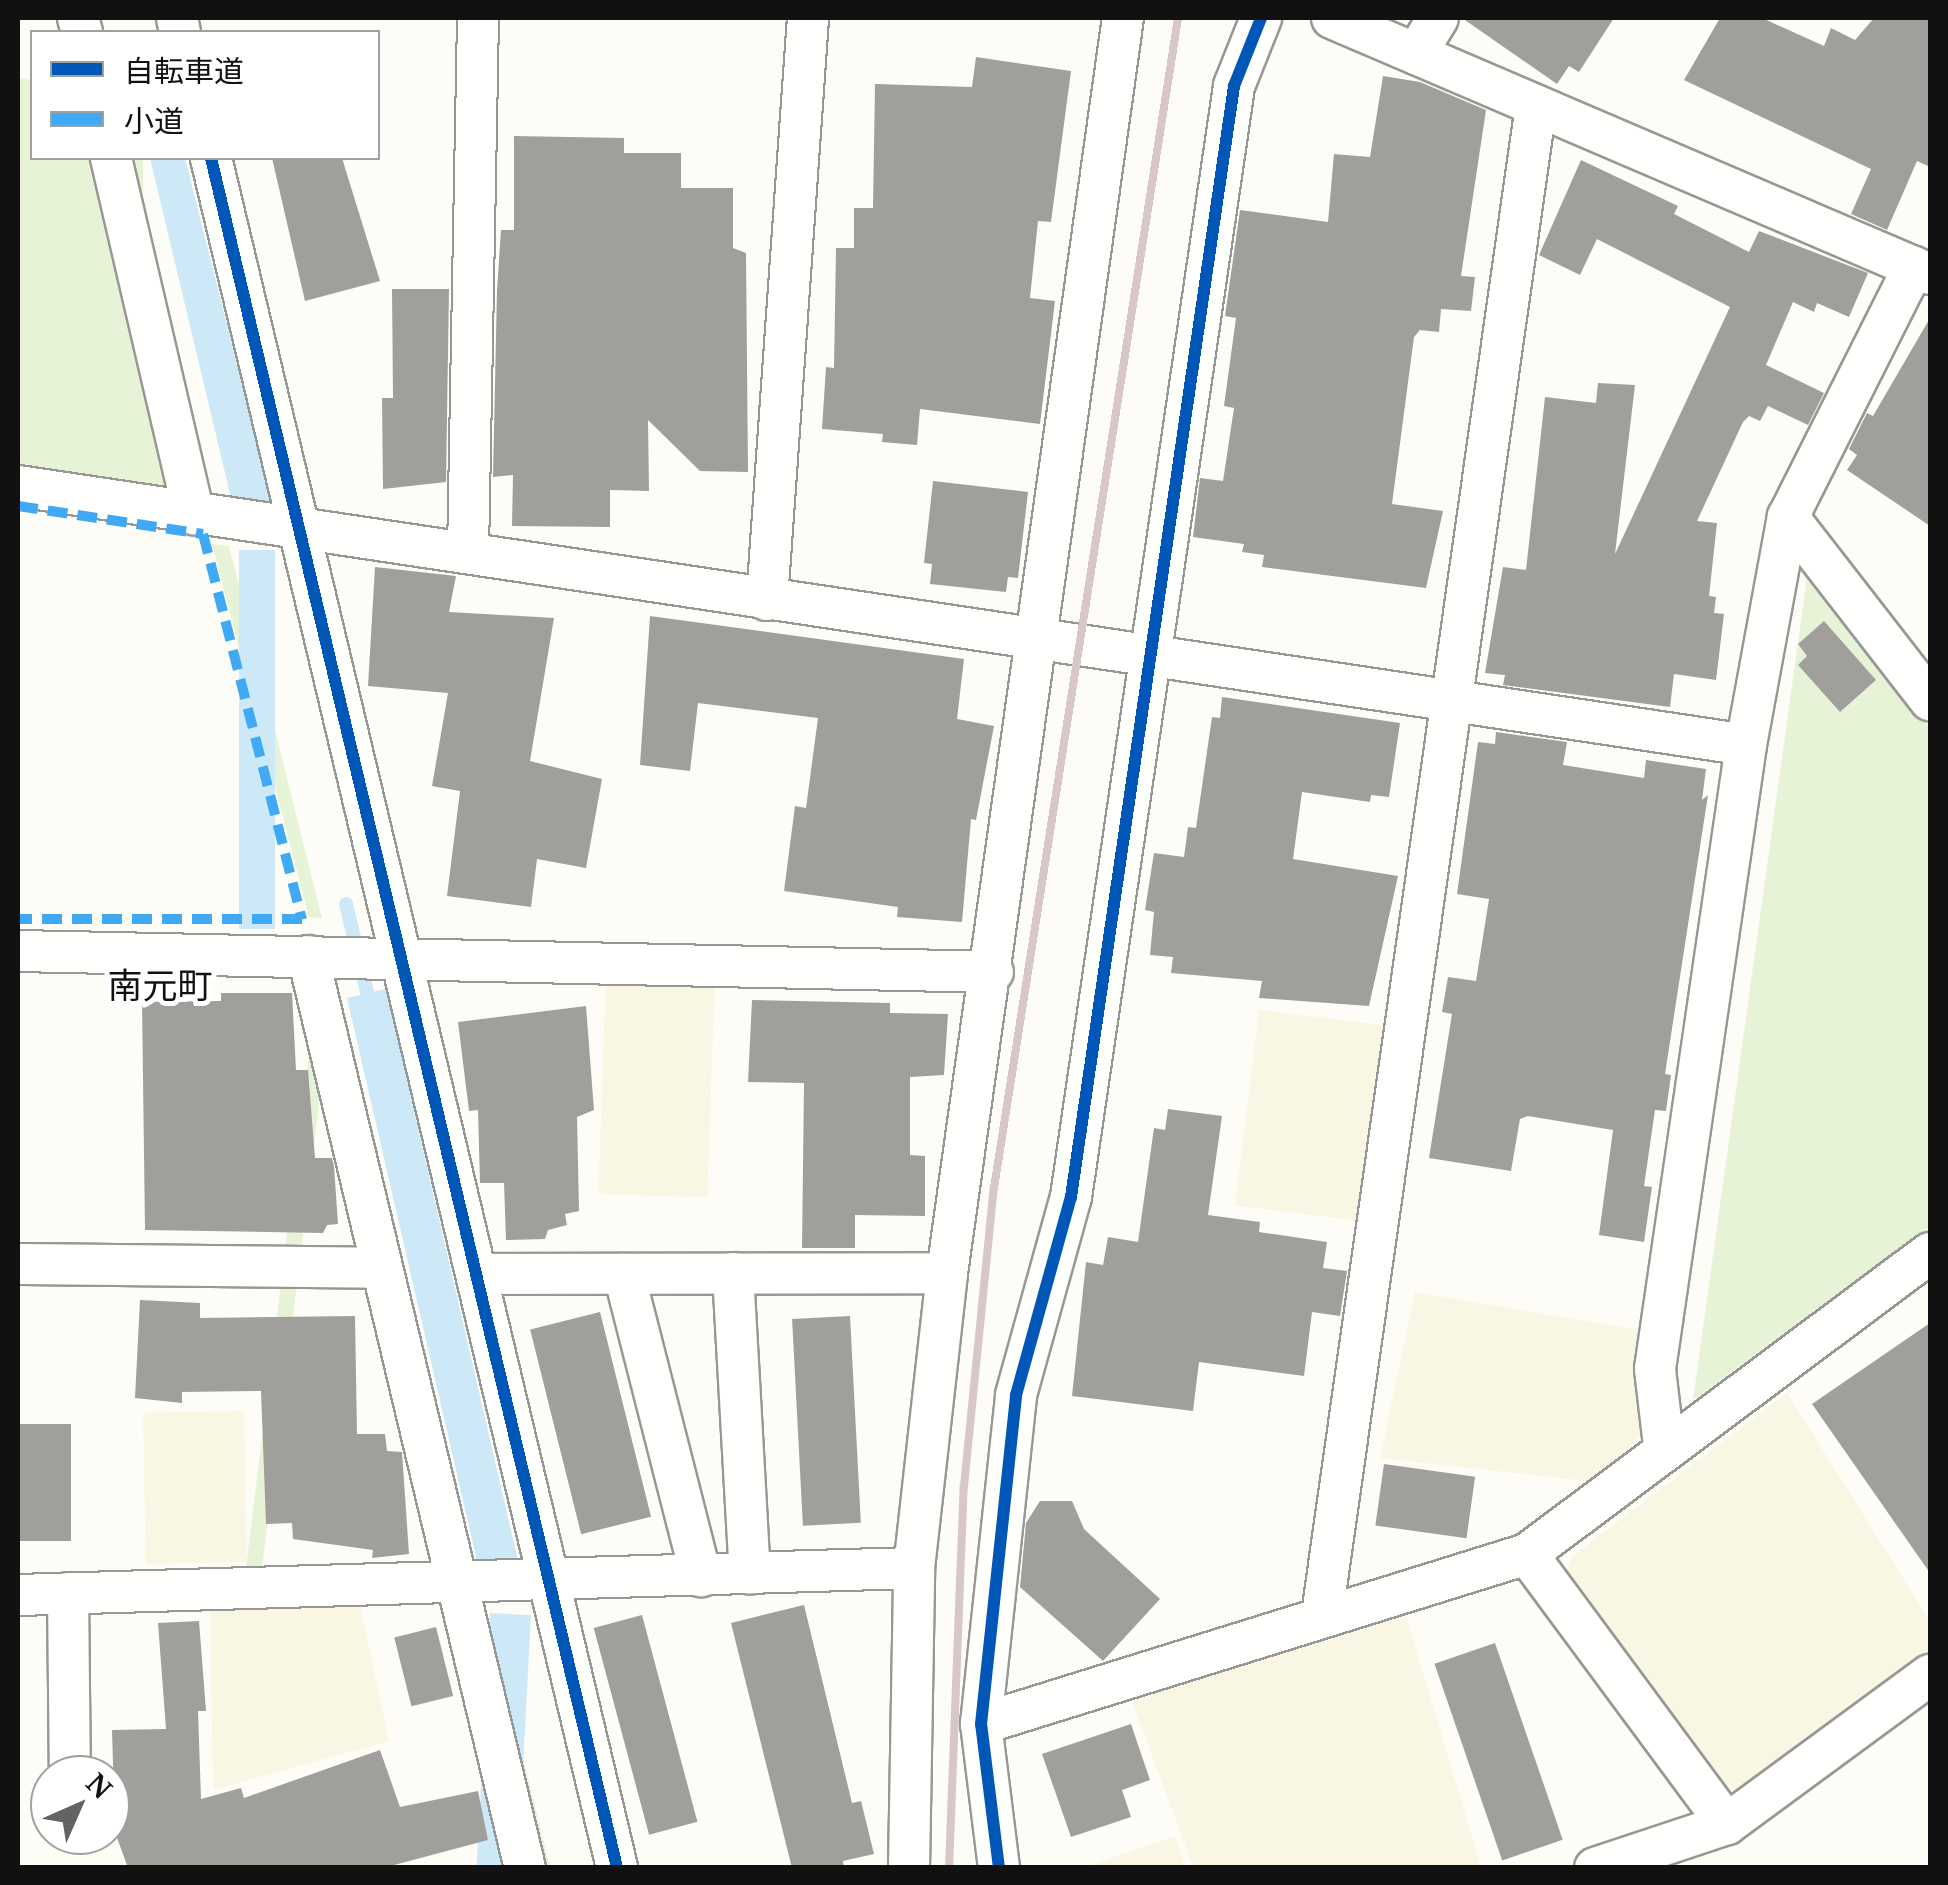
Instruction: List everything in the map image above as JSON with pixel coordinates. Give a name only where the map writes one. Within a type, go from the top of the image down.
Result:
[{"type":"street","points":[[468,553],[478,18]]},
{"type":"street","points":[[766,600],[808,18]]},
{"type":"street","points":[[909,1868],[914,1568],[947,1273],[992,972],[1031,640],[1123,18]]},
{"type":"street","points":[[998,1868],[982,1724],[1016,1396],[1070,1197],[1146,658],[1234,86],[1261,18]]},
{"type":"street","points":[[1332,18],[1922,270],[1788,517],[1746,745],[1655,1369],[1664,1446]]},
{"type":"street","points":[[1416,54],[1438,18]]},
{"type":"street","points":[[1322,1615],[1536,106]]},
{"type":"street","points":[[111,160],[194,514]]},
{"type":"street","points":[[211,160],[302,528],[617,1868]]},
{"type":"street","points":[[18,486],[1452,704],[1746,745]]},
{"type":"street","points":[[1788,517],[1930,700]]},
{"type":"street","points":[[18,950],[992,972]]},
{"type":"street","points":[[308,956],[525,1868]]},
{"type":"street","points":[[982,1724],[1528,1554],[1664,1446],[1930,1253]]},
{"type":"street","points":[[18,1264],[381,1268]]},
{"type":"street","points":[[733,1273],[750,1574]]},
{"type":"street","points":[[479,1274],[947,1273]]},
{"type":"street","points":[[624,1274],[701,1576]]},
{"type":"street","points":[[1528,1554],[1727,1824]]},
{"type":"street","points":[[18,1594],[455,1581],[552,1582],[914,1568]]},
{"type":"street","points":[[68,1593],[70,1755]]},
{"type":"street","points":[[1595,1868],[1727,1824],[1930,1674]]},
{"type":"shaded area","points":[[606,973],[715,977],[707,1198],[598,1194]]},
{"type":"shaded area","points":[[1259,1010],[1391,1026],[1367,1222],[1235,1206]]},
{"type":"shaded area","points":[[1415,1292],[1648,1331],[1646,1430],[1596,1482],[1380,1458]]},
{"type":"shaded area","points":[[1787,1393],[1930,1621],[1930,1658],[1749,1793],[1717,1787],[1563,1581],[1572,1556]]},
{"type":"shaded area","points":[[244,1411],[247,1562],[146,1564],[143,1413]]},
{"type":"shaded area","points":[[360,1604],[389,1741],[213,1790],[210,1607]]},
{"type":"shaded area","points":[[1406,1616],[1481,1867],[1193,1867],[1132,1701]]},
{"type":"shaded area","points":[[1175,1836],[1185,1867],[1085,1867]]},
{"type":"green space","points":[[18,78],[30,80],[30,160],[99,160],[178,493],[18,463]]},
{"type":"green space","points":[[127,160],[143,160],[143,507],[127,507]]},
{"type":"green space","points":[[212,544],[229,546],[322,918],[309,917]]},
{"type":"green space","points":[[1808,570],[1930,728],[1930,1226],[1693,1400]]},
{"type":"green space","points":[[319,973],[335,975],[261,1577],[245,1575]]},
{"type":"green space","points":[[486,1610],[550,1867],[535,1868],[471,1614]]},
{"type":"water","points":[[150,160],[186,160],[272,503],[232,502]]},
{"type":"water","points":[[239,550],[275,550],[275,929],[239,929]]},
{"type":"water","points":[[386,989],[518,1559],[479,1568],[347,998]]},
{"type":"water","points":[[490,1613],[531,1615],[518,1868],[477,1868]]},
{"type":"building","points":[[1462,18],[1614,18],[1579,72],[1569,66],[1557,84]]},
{"type":"building","points":[[1720,18],[1762,18],[1824,46],[1831,28],[1855,40],[1874,18],[1930,18],[1930,167],[1917,161],[1887,230],[1851,214],[1871,169],[1684,80]]},
{"type":"building","points":[[976,57],[1071,71],[1051,222],[1038,221],[1030,298],[1055,301],[1040,424],[920,409],[917,445],[882,442],[883,434],[822,429],[826,367],[834,368],[836,248],[854,248],[854,208],[873,208],[875,84],[972,87]]},
{"type":"building","points":[[1383,76],[1420,82],[1486,110],[1461,276],[1475,277],[1471,311],[1441,309],[1439,332],[1420,330],[1414,337],[1392,504],[1443,511],[1426,588],[1262,567],[1264,555],[1242,552],[1244,544],[1193,537],[1200,478],[1223,481],[1234,408],[1224,406],[1236,318],[1225,316],[1240,210],[1328,222],[1334,154],[1370,157]]},
{"type":"building","points":[[514,136],[624,138],[624,153],[681,153],[681,188],[733,188],[733,248],[746,253],[748,472],[700,471],[648,420],[649,491],[610,490],[610,527],[512,526],[513,475],[493,477],[497,290],[501,230],[514,230]]},
{"type":"building","points":[[272,160],[343,160],[380,281],[305,301]]},
{"type":"building","points":[[1581,160],[1678,206],[1674,214],[1749,252],[1759,231],[1868,273],[1849,317],[1817,303],[1814,312],[1793,302],[1766,365],[1824,393],[1808,425],[1768,406],[1760,421],[1749,416],[1743,422],[1697,521],[1717,523],[1709,596],[1716,597],[1714,613],[1724,614],[1716,680],[1674,674],[1670,707],[1503,685],[1505,675],[1485,673],[1503,567],[1526,570],[1545,397],[1596,403],[1598,383],[1635,385],[1615,554],[1730,307],[1597,239],[1580,275],[1539,255]]},
{"type":"building","points":[[392,289],[449,289],[446,482],[383,489],[382,398],[393,398]]},
{"type":"building","points":[[1930,318],[1930,526],[1847,470],[1857,455],[1849,449],[1867,413],[1873,416]]},
{"type":"building","points":[[933,481],[1028,492],[1018,578],[1008,577],[1006,592],[930,584],[932,564],[924,563]]},
{"type":"building","points":[[375,567],[456,576],[449,612],[554,618],[530,761],[602,779],[586,868],[537,859],[531,907],[447,896],[460,791],[432,786],[448,693],[368,686]]},
{"type":"building","points":[[650,616],[964,659],[957,719],[994,726],[976,820],[971,819],[962,922],[897,917],[898,907],[784,891],[795,806],[806,808],[818,718],[698,703],[690,771],[640,765]]},
{"type":"building","points":[[1824,621],[1876,680],[1840,712],[1798,665],[1807,656],[1798,644]]},
{"type":"building","points":[[1222,697],[1400,723],[1389,797],[1371,795],[1370,802],[1302,792],[1293,859],[1398,876],[1369,1006],[1259,998],[1262,981],[1171,973],[1173,957],[1150,955],[1154,912],[1145,910],[1154,853],[1184,857],[1188,827],[1196,828],[1212,717],[1220,718]]},
{"type":"building","points":[[1496,732],[1567,742],[1563,765],[1644,778],[1646,760],[1706,769],[1702,800],[1708,795],[1665,1074],[1671,1075],[1666,1111],[1655,1110],[1644,1186],[1652,1187],[1644,1242],[1599,1235],[1613,1130],[1528,1116],[1520,1119],[1511,1171],[1429,1158],[1452,1014],[1442,1012],[1448,977],[1476,981],[1489,899],[1457,894],[1478,742],[1495,744]]},
{"type":"building","points":[[221,993],[292,993],[296,1070],[308,1070],[315,1158],[332,1158],[334,1166],[338,1224],[327,1225],[323,1233],[145,1230],[142,1002],[221,1001]]},
{"type":"building","points":[[752,1000],[890,1003],[890,1013],[948,1014],[944,1075],[910,1077],[910,1155],[925,1156],[925,1216],[855,1215],[855,1248],[802,1248],[804,1083],[748,1082]]},
{"type":"building","points":[[586,1006],[594,1110],[577,1117],[579,1211],[565,1214],[567,1225],[548,1230],[545,1239],[506,1240],[504,1183],[480,1183],[478,1110],[469,1111],[458,1022]]},
{"type":"building","points":[[1168,1109],[1222,1116],[1208,1215],[1260,1222],[1259,1232],[1327,1242],[1323,1268],[1347,1271],[1340,1316],[1312,1312],[1304,1376],[1199,1362],[1193,1411],[1072,1396],[1086,1262],[1103,1265],[1108,1237],[1138,1242],[1154,1128],[1165,1130]]},
{"type":"building","points":[[140,1300],[200,1303],[200,1318],[355,1316],[357,1434],[385,1434],[387,1451],[402,1452],[409,1554],[372,1558],[373,1550],[293,1539],[292,1523],[266,1524],[261,1391],[182,1392],[182,1403],[135,1398]]},
{"type":"building","points":[[600,1312],[651,1517],[581,1534],[530,1329]]},
{"type":"building","points":[[850,1316],[861,1523],[803,1526],[792,1319]]},
{"type":"building","points":[[1930,1323],[1930,1573],[1812,1404]]},
{"type":"building","points":[[20,1424],[71,1424],[71,1541],[20,1541]]},
{"type":"building","points":[[1384,1464],[1475,1477],[1466,1538],[1375,1525]]},
{"type":"building","points":[[1040,1501],[1072,1501],[1084,1529],[1160,1599],[1103,1661],[1020,1587],[1026,1523]]},
{"type":"building","points":[[804,1605],[852,1803],[861,1801],[874,1854],[843,1861],[844,1868],[792,1868],[731,1623]]},
{"type":"building","points":[[642,1615],[697,1822],[649,1835],[594,1628]]},
{"type":"building","points":[[199,1621],[206,1711],[198,1711],[201,1799],[241,1788],[244,1798],[380,1750],[400,1807],[478,1791],[488,1840],[383,1868],[128,1868],[123,1855],[130,1855],[130,1755],[113,1755],[112,1730],[166,1729],[158,1623]]},
{"type":"building","points":[[436,1627],[453,1696],[411,1706],[394,1637]]},
{"type":"building","points":[[1495,1643],[1563,1840],[1502,1861],[1434,1664]]},
{"type":"building","points":[[1131,1724],[1150,1780],[1122,1790],[1131,1817],[1071,1837],[1042,1754]]},
{"type":"waterway","points":[[346,904],[371,1009]]},
{"type":"railway","points":[[949,1868],[964,1486],[994,1188],[1178,18]]},
{"type":"marked path","points":[[18,506],[203,534],[302,919],[18,919]]},
{"type":"cycle path","points":[[999,1868],[981,1724],[1016,1395],[1071,1197],[1234,86],[1261,18]]},
{"type":"cycle path","points":[[211,160],[617,1868]]},
{"type":"district","name":"南元町","points":[[160,985]]}]
